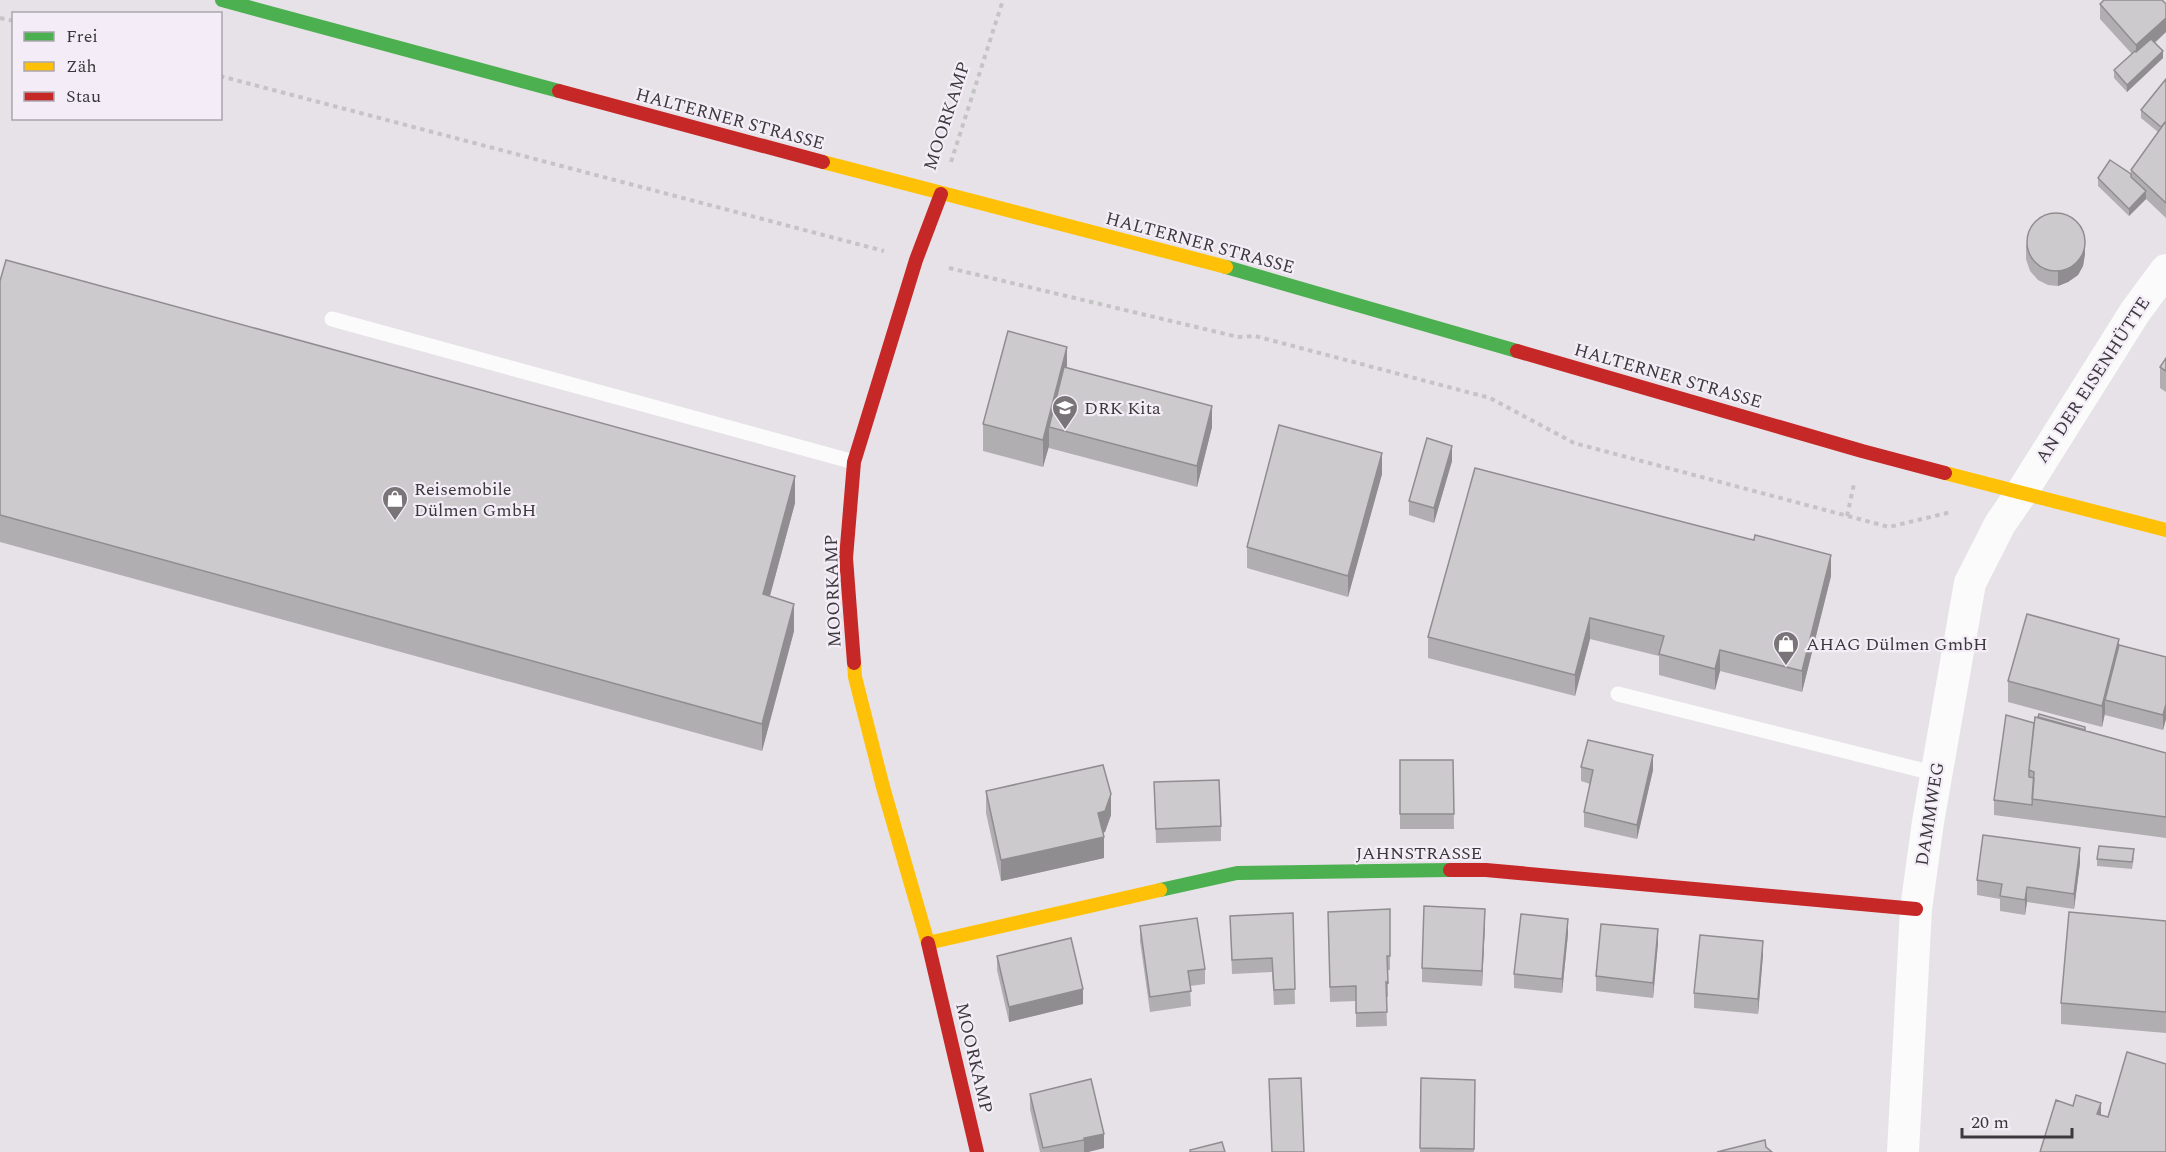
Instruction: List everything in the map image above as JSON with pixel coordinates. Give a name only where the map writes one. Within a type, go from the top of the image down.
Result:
[{"type":"main road","name":"HALTERNER STRASSE","points":[[222,0],[941,194],[1254,274],[1862,451],[2166,530]]},
{"type":"main road","name":"MOORKAMP","points":[[941,194],[916,260],[854,462],[846,558],[855,677],[883,787],[928,943],[977,1152]]},
{"type":"main road","name":"JAHNSTRASSE","points":[[928,943],[1237,873],[1486,870],[1916,909]]},
{"type":"street","name":"AN DER EISENHÜTTE","points":[[2022,492],[2135,312],[2166,270]]},
{"type":"street","name":"DAMMWEG","points":[[1903,1152],[1916,909],[1970,583],[2000,524],[2022,492]]},
{"type":"lane","points":[[332,319],[854,462]]},
{"type":"lane","points":[[1618,694],[1937,774]]},
{"type":"path","name":"MOORKAMP","points":[[941,194],[1003,0]]},
{"type":"path","points":[[222,77],[916,260],[1238,337],[1255,336],[1491,398],[1574,443],[1889,527],[1959,510],[2000,524]]},
{"type":"building","points":[[2104,0],[2162,0],[2166,4],[2166,18],[2136,45],[2100,4]]},
{"type":"building","points":[[2151,39],[2163,51],[2127,85],[2114,70]]},
{"type":"building","points":[[2166,79],[2166,121],[2161,127],[2141,110]]},
{"type":"building","points":[[2166,121],[2166,203],[2131,170]]},
{"type":"building","points":[[2110,160],[2131,174],[2131,177],[2146,191],[2129,209],[2098,178]]},
{"type":"building","points":[[2056,213],[2072,218],[2080,226],[2085,242],[2080,258],[2072,266],[2056,271],[2040,266],[2032,258],[2027,242],[2032,226],[2040,218]]},
{"type":"building","name":"Reisemobile Dülmen GmbH","points":[[6,260],[795,476],[763,594],[794,604],[762,724],[0,515],[0,281]]},
{"type":"building","points":[[1008,331],[1067,347],[1043,440],[983,424]]},
{"type":"building","points":[[2166,358],[2166,371],[2160,367]]},
{"type":"building","points":[[1064,367],[1212,406],[1197,466],[1049,427]]},
{"type":"building","points":[[1279,425],[1382,453],[1348,576],[1247,547]]},
{"type":"building","points":[[1427,438],[1452,446],[1434,508],[1409,501]]},
{"type":"building","points":[[1475,468],[1749,539],[1754,540],[1755,535],[1831,555],[1802,671],[1720,650],[1715,669],[1659,654],[1664,636],[1590,618],[1575,675],[1428,637]]},
{"type":"building","points":[[2027,614],[2119,639],[2102,706],[2008,681]]},
{"type":"building","points":[[2119,645],[2166,657],[2166,704],[2163,715],[2105,700]]},
{"type":"building","points":[[2039,714],[2085,727],[2085,730],[2038,717]]},
{"type":"building","points":[[2006,715],[2034,723],[2029,770],[2029,777],[2034,778],[2032,805],[1994,800]]},
{"type":"building","points":[[2035,717],[2166,753],[2166,817],[2032,799],[2034,772],[2029,770]]},
{"type":"building","points":[[1588,740],[1653,755],[1637,825],[1584,812],[1593,770],[1581,767]]},
{"type":"building","points":[[1400,760],[1453,760],[1454,814],[1400,814]]},
{"type":"building","points":[[1103,765],[1111,794],[1105,811],[1098,813],[1104,837],[1001,860],[986,791]]},
{"type":"building","points":[[1219,780],[1221,826],[1156,829],[1154,782]]},
{"type":"building","points":[[1983,835],[2080,848],[2074,894],[2027,887],[2025,900],[2000,896],[2002,884],[1977,880]]},
{"type":"building","points":[[2099,846],[2134,849],[2132,862],[2097,859]]},
{"type":"building","points":[[1424,906],[1485,909],[1482,971],[1422,968]]},
{"type":"building","points":[[1390,909],[1390,956],[1387,956],[1388,983],[1386,982],[1387,1012],[1356,1013],[1356,986],[1330,987],[1328,912]]},
{"type":"building","points":[[2069,912],[2166,921],[2166,1012],[2061,1003]]},
{"type":"building","points":[[1293,913],[1295,989],[1274,990],[1272,958],[1232,960],[1230,916]]},
{"type":"building","points":[[1521,914],[1568,919],[1562,979],[1514,974]]},
{"type":"building","points":[[1197,918],[1205,969],[1188,971],[1191,991],[1150,997],[1140,926]]},
{"type":"building","points":[[1601,924],[1658,929],[1653,983],[1596,976]]},
{"type":"building","points":[[1700,935],[1763,941],[1758,999],[1694,993]]},
{"type":"building","points":[[1071,938],[1083,989],[1009,1007],[997,956]]},
{"type":"building","points":[[2127,1052],[2166,1064],[2166,1152],[2040,1152],[2056,1100],[2073,1106],[2076,1095],[2101,1103],[2097,1114],[2108,1117]]},
{"type":"building","points":[[1301,1078],[1304,1152],[1272,1152],[1269,1079]]},
{"type":"building","points":[[1421,1078],[1475,1080],[1474,1149],[1420,1148]]},
{"type":"building","points":[[1091,1079],[1104,1134],[1043,1148],[1030,1094]]},
{"type":"building","points":[[1765,1140],[1766,1147],[1772,1152],[1717,1152]]},
{"type":"building","points":[[1222,1142],[1225,1152],[1190,1152],[1190,1150]]},
{"type":"traffic: fast","points":[[222,0],[559,91]]},
{"type":"traffic: fast","points":[[1226,267],[1517,351]]},
{"type":"traffic: fast","points":[[1160,890],[1237,873],[1450,870]]},
{"type":"traffic: slow","points":[[823,162],[1226,267]]},
{"type":"traffic: slow","points":[[1945,473],[2166,530]]},
{"type":"traffic: slow","points":[[854,663],[855,677],[883,787],[928,943]]},
{"type":"traffic: slow","points":[[928,943],[1160,890]]},
{"type":"traffic: jam","points":[[559,91],[823,162]]},
{"type":"traffic: jam","points":[[854,663],[846,558],[854,462],[916,260],[941,194]]},
{"type":"traffic: jam","points":[[1517,351],[1945,473]]},
{"type":"traffic: jam","points":[[1450,870],[1486,870],[1916,909]]},
{"type":"traffic: jam","points":[[928,943],[977,1152]]},
{"type":"place","name":"DRK Kita","points":[[1065,431]]},
{"type":"place","name":"Reisemobile Dülmen GmbH","points":[[395,522]]},
{"type":"place","name":"AHAG Dülmen GmbH","points":[[1786,667]]}]
